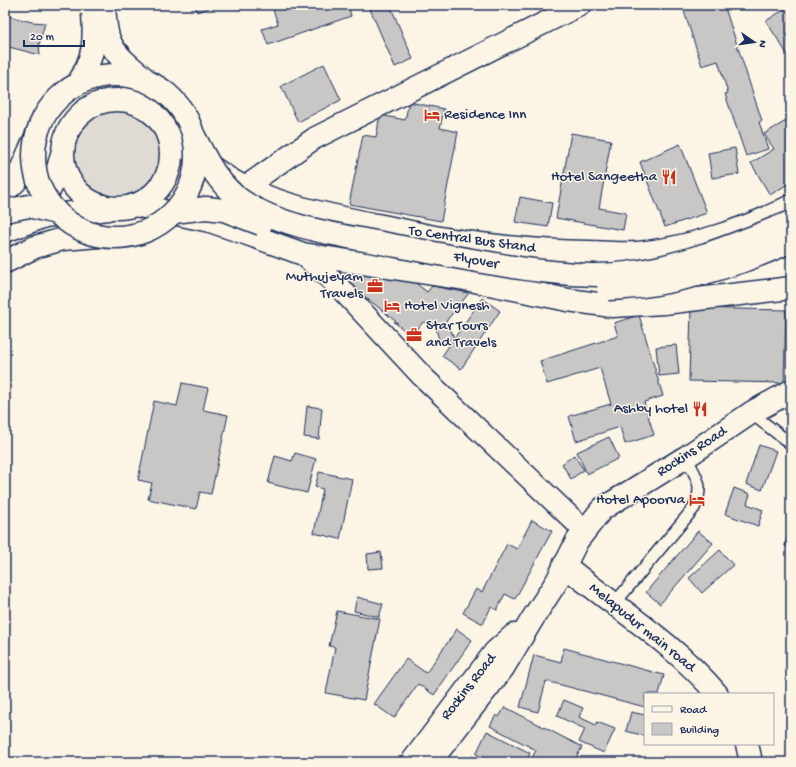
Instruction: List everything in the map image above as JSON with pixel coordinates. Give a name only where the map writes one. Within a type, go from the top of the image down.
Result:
[{"type":"main road","points":[[7,224],[34,212],[44,201],[53,185],[80,92],[85,42],[84,5]]},
{"type":"main road","points":[[78,84],[88,67],[93,48],[95,36],[92,5]]},
{"type":"main road","points":[[5,262],[35,247],[63,239],[99,236],[126,237],[152,228],[174,212],[189,189],[196,163],[194,136],[184,113],[168,94],[147,81],[119,56],[110,43],[104,5]]},
{"type":"main road","points":[[7,224],[44,216],[112,209],[135,205],[150,197],[162,184],[169,168],[171,151],[162,125],[140,97],[122,68],[118,52],[114,5]]},
{"type":"main road","points":[[5,191],[16,181],[46,114],[60,97],[78,84],[100,76],[123,75],[147,81]]},
{"type":"main road","points":[[112,209],[101,206],[85,198],[73,186],[65,170],[64,146],[75,119],[89,107],[107,100],[126,100],[143,106],[162,125]]},
{"type":"main road","name":"To Central Bus Stand","points":[[162,125],[216,170],[245,187],[278,201],[307,209],[440,238],[562,251],[636,253],[674,247],[717,236],[752,224],[791,206]]},
{"type":"main road","points":[[37,134],[34,155],[37,176],[45,196],[56,213]]},
{"type":"main road","name":"Flyover","points":[[194,136],[209,164],[228,190],[241,200],[266,214],[295,225],[326,232],[517,268],[565,273],[627,273],[672,265],[745,240],[791,222]]},
{"type":"main road","points":[[135,205],[210,221],[303,254],[465,279],[568,300],[612,306],[664,303],[791,288]]},
{"type":"main road","points":[[7,224],[29,206],[56,213],[77,228],[99,236]]},
{"type":"main road","name":"Flyover","points":[[174,212],[206,208],[224,210],[308,241],[341,248],[389,254],[518,279],[588,289],[629,288],[679,281],[732,264],[791,241]]},
{"type":"main road","points":[[303,254],[307,209]]},
{"type":"main road","name":"Rockins Road","points":[[430,762],[503,668],[532,618],[556,581],[577,541],[602,509],[686,457],[751,413],[791,391]]},
{"type":"main road","name":"Melapudur main road","points":[[564,564],[700,674],[716,693]]},
{"type":"main road","name":"Rockins Road","points":[[412,762],[495,652],[532,618]]},
{"type":"main road","points":[[747,745],[751,762]]},
{"type":"street","points":[[245,187],[315,138],[580,5]]},
{"type":"street","points":[[303,254],[342,290],[422,376],[585,531]]},
{"type":"lane","points":[[751,413],[791,444]]},
{"type":"lane","points":[[614,604],[694,508],[699,497],[700,485],[686,457]]},
{"type":"shaded area","points":[[116,108],[133,111],[148,121],[158,136],[161,153],[158,170],[148,185],[133,195],[116,198],[99,195],[84,185],[74,170],[71,153],[74,136],[84,121],[99,111]]},
{"type":"building","points":[[195,5],[218,5],[197,12]]},
{"type":"building","points":[[278,5],[348,5],[351,16],[268,45],[262,29],[278,24],[272,7]]},
{"type":"building","points":[[381,5],[390,5],[413,59],[395,67],[370,9]]},
{"type":"building","points":[[682,5],[724,5],[762,121],[759,122],[768,149],[746,156],[725,94],[728,93],[718,61],[702,66]]},
{"type":"building","points":[[791,5],[791,60],[766,21]]},
{"type":"building","points":[[5,6],[8,7],[8,16],[32,22],[45,23],[39,45],[40,55],[5,46]]},
{"type":"building","points":[[324,64],[341,100],[298,122],[281,86]]},
{"type":"building","points":[[409,102],[444,109],[440,128],[458,132],[441,221],[349,204],[363,135],[376,137],[380,115],[405,120]]},
{"type":"building","points":[[791,118],[791,182],[770,195],[751,163],[774,149],[764,134]]},
{"type":"building","points":[[571,133],[611,140],[599,208],[626,213],[623,230],[556,218]]},
{"type":"building","name":"Hotel Sangeetha","points":[[680,144],[707,213],[665,227],[640,162]]},
{"type":"building","points":[[735,148],[739,174],[712,178],[708,153]]},
{"type":"building","points":[[520,197],[552,203],[548,227],[515,222]]},
{"type":"building","points":[[345,269],[413,281],[427,292],[432,286],[469,293],[443,325],[423,322],[412,336],[343,279]]},
{"type":"building","points":[[482,298],[500,311],[461,369],[442,356]]},
{"type":"building","points":[[691,308],[786,310],[784,383],[689,381]]},
{"type":"building","points":[[639,315],[663,396],[644,402],[654,435],[625,444],[620,427],[576,441],[569,416],[611,404],[600,368],[547,384],[540,361],[618,336],[614,323]]},
{"type":"building","points":[[449,325],[454,338],[440,343],[436,329]]},
{"type":"building","points":[[676,345],[679,374],[659,376],[656,347]]},
{"type":"building","points":[[182,383],[208,388],[203,410],[228,415],[211,494],[200,492],[196,509],[148,499],[152,483],[138,480],[154,401],[177,406]]},
{"type":"building","points":[[307,406],[322,408],[319,439],[304,437]]},
{"type":"building","points":[[609,437],[619,458],[587,474],[577,452]]},
{"type":"building","points":[[759,445],[776,451],[762,490],[746,484]]},
{"type":"building","points":[[295,453],[316,459],[307,493],[268,483],[275,456],[292,461]]},
{"type":"building","points":[[574,455],[584,470],[571,479],[562,464]]},
{"type":"building","points":[[319,472],[352,479],[340,539],[314,533],[323,489],[315,487]]},
{"type":"building","points":[[734,488],[750,494],[747,504],[763,510],[758,526],[725,514]]},
{"type":"building","points":[[791,517],[791,547],[785,546]]},
{"type":"building","points":[[532,520],[552,531],[515,599],[505,594],[497,610],[491,607],[483,624],[463,613],[476,589],[482,592],[507,544],[517,549]]},
{"type":"building","points":[[698,531],[713,543],[660,604],[646,592]]},
{"type":"building","points":[[720,550],[733,565],[702,593],[689,578]]},
{"type":"building","points":[[381,552],[383,568],[368,569],[367,554]]},
{"type":"building","points":[[357,597],[383,604],[379,617],[354,611]]},
{"type":"building","points":[[337,611],[380,619],[364,700],[326,693],[335,647],[329,646]]},
{"type":"building","points":[[457,629],[472,640],[434,695],[418,684],[394,718],[374,704],[406,659],[426,673]]},
{"type":"building","points":[[564,648],[664,675],[659,693],[644,693],[644,707],[546,681],[538,712],[520,707],[534,655],[561,662]]},
{"type":"building","points":[[564,700],[583,708],[579,717],[596,725],[597,722],[615,729],[604,753],[579,742],[585,729],[557,716]]},
{"type":"building","points":[[505,707],[582,747],[574,762],[530,762],[536,750],[490,726],[496,715],[499,717]]},
{"type":"building","points":[[631,712],[644,715],[644,736],[626,731]]},
{"type":"building","points":[[487,731],[530,753],[526,762],[492,762],[476,754]]},
{"type":"building","points":[[472,756],[481,762],[467,762]]},
{"type":"building","points":[[647,758],[666,762],[646,762]]},
{"type":"place","name":"Residence Inn","points":[[432,115]]},
{"type":"place","name":"Hotel Sangeetha","points":[[669,177]]},
{"type":"place","name":"Muthujeyam Travels","points":[[375,286]]},
{"type":"place","name":"Hotel Vignesh","points":[[392,306]]},
{"type":"place","name":"Star Tours and Travels","points":[[414,335]]},
{"type":"place","name":"Ashby hotel","points":[[700,409]]},
{"type":"place","name":"Hotel Apoorva","points":[[697,500]]}]
